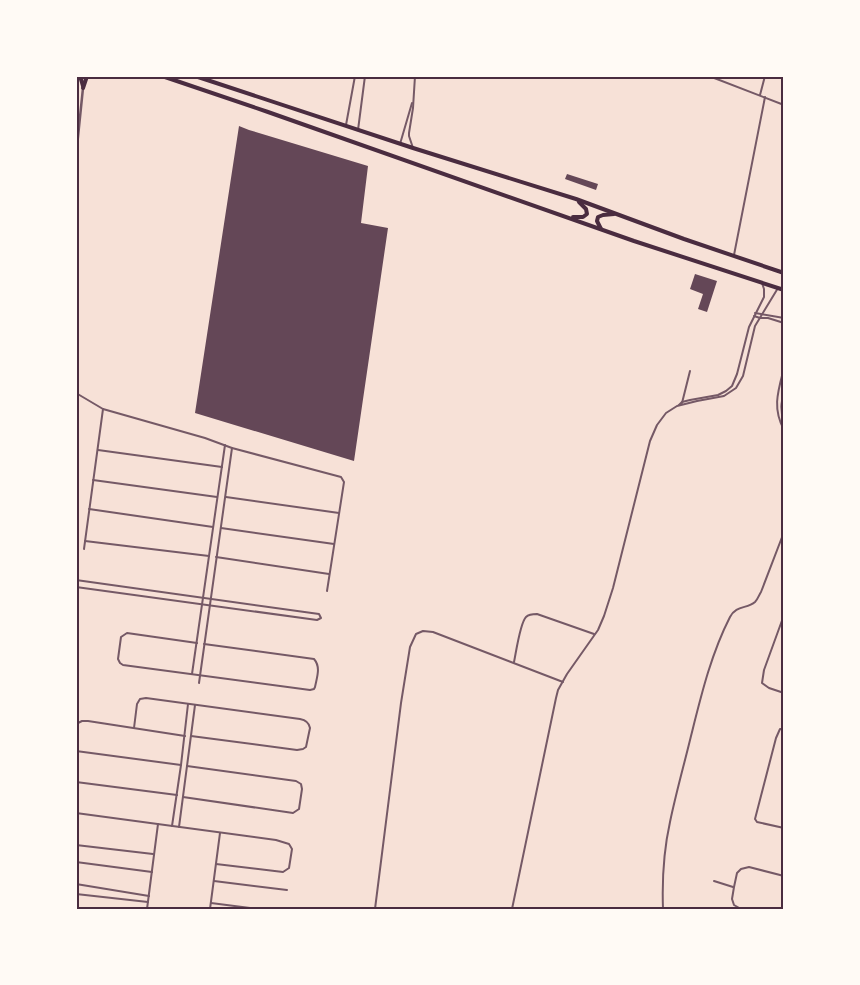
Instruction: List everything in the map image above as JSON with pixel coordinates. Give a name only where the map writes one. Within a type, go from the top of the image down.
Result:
[{"type":"highway","points":[[80,76],[83,88]]},
{"type":"highway","points":[[83,88],[87,76]]},
{"type":"highway","points":[[162,76],[563,216],[784,290]]},
{"type":"highway","points":[[194,76],[400,144],[576,199],[784,273]]},
{"type":"highway","points":[[563,216],[580,218],[585,216],[586,209],[576,199]]},
{"type":"highway","points":[[601,229],[597,223],[598,217],[619,214]]},
{"type":"street","points":[[346,126],[355,76]]},
{"type":"street","points":[[358,130],[365,76]]},
{"type":"street","points":[[414,148],[409,133],[415,76]]},
{"type":"street","points":[[709,76],[784,104]]},
{"type":"street","points":[[760,95],[765,76]]},
{"type":"street","points":[[76,156],[83,88]]},
{"type":"street","points":[[734,255],[765,97]]},
{"type":"street","points":[[400,144],[413,100]]},
{"type":"street","points":[[512,909],[556,698],[563,682],[598,630],[604,616],[654,431],[661,419],[670,410],[682,403],[697,398],[718,395],[730,388],[734,382],[755,314],[764,297],[762,283]]},
{"type":"street","points":[[682,403],[724,396],[733,391],[741,380],[755,326],[778,288]]},
{"type":"street","points":[[755,314],[769,314],[784,318]]},
{"type":"street","points":[[755,314],[760,318],[768,318],[784,323]]},
{"type":"street","points":[[742,354],[748,355]]},
{"type":"street","points":[[784,368],[776,404],[778,417],[784,430]]},
{"type":"street","points":[[682,403],[690,371]]},
{"type":"street","points":[[784,392],[781,410],[784,421]]},
{"type":"street","points":[[76,393],[103,409],[205,438],[232,448],[341,477],[344,482],[327,591]]},
{"type":"street","points":[[84,550],[103,409]]},
{"type":"street","points":[[192,674],[225,445]]},
{"type":"street","points":[[198,683],[232,448]]},
{"type":"street","points":[[97,450],[222,468]]},
{"type":"street","points":[[93,480],[217,497]]},
{"type":"street","points":[[226,497],[339,513]]},
{"type":"street","points":[[89,509],[213,527]]},
{"type":"street","points":[[221,528],[334,544]]},
{"type":"street","points":[[663,909],[662,888],[669,823],[706,680],[721,635],[729,618],[736,609],[752,604],[758,598],[784,532]]},
{"type":"street","points":[[85,541],[209,556]]},
{"type":"street","points":[[216,557],[329,574]]},
{"type":"street","points":[[76,580],[319,614],[320,618],[317,620],[76,587]]},
{"type":"street","points":[[514,662],[524,621],[531,614],[537,614],[594,634]]},
{"type":"street","points":[[784,615],[764,670],[762,683],[769,688],[784,693]]},
{"type":"street","points":[[375,909],[401,703],[413,638],[419,632],[433,632],[563,682]]},
{"type":"street","points":[[197,643],[127,633],[121,637],[118,659],[123,665],[310,690],[315,687],[319,667],[314,659],[204,644]]},
{"type":"street","points":[[134,728],[137,704],[140,699],[146,698],[300,719],[306,721],[310,728],[306,747],[301,750],[191,736]]},
{"type":"street","points":[[172,826],[188,704]]},
{"type":"street","points":[[179,827],[195,705]]},
{"type":"street","points":[[78,723],[88,721],[185,736]]},
{"type":"street","points":[[784,729],[780,729],[776,738],[755,818],[757,822],[784,828]]},
{"type":"street","points":[[76,751],[181,765]]},
{"type":"street","points":[[183,797],[293,813],[298,809],[302,789],[296,781],[187,766]]},
{"type":"street","points":[[76,782],[177,796]]},
{"type":"street","points":[[76,813],[286,842],[291,846],[293,853],[289,868],[283,872],[216,864]]},
{"type":"street","points":[[147,909],[158,824]]},
{"type":"street","points":[[210,909],[220,833]]},
{"type":"street","points":[[76,845],[154,854]]},
{"type":"street","points":[[76,862],[152,872]]},
{"type":"street","points":[[741,909],[735,907],[732,902],[737,872],[749,867],[784,876]]},
{"type":"street","points":[[214,881],[287,890]]},
{"type":"street","points":[[714,881],[734,888]]},
{"type":"street","points":[[76,884],[149,896]]},
{"type":"street","points":[[76,894],[148,902]]},
{"type":"street","points":[[211,903],[258,909]]},
{"type":"building","points":[[239,126],[368,166],[361,223],[388,228],[354,461],[195,413]]},
{"type":"building","points":[[567,174],[598,184],[596,190],[565,179]]},
{"type":"building","points":[[695,274],[717,281],[707,312],[698,309],[703,294],[690,289]]}]
